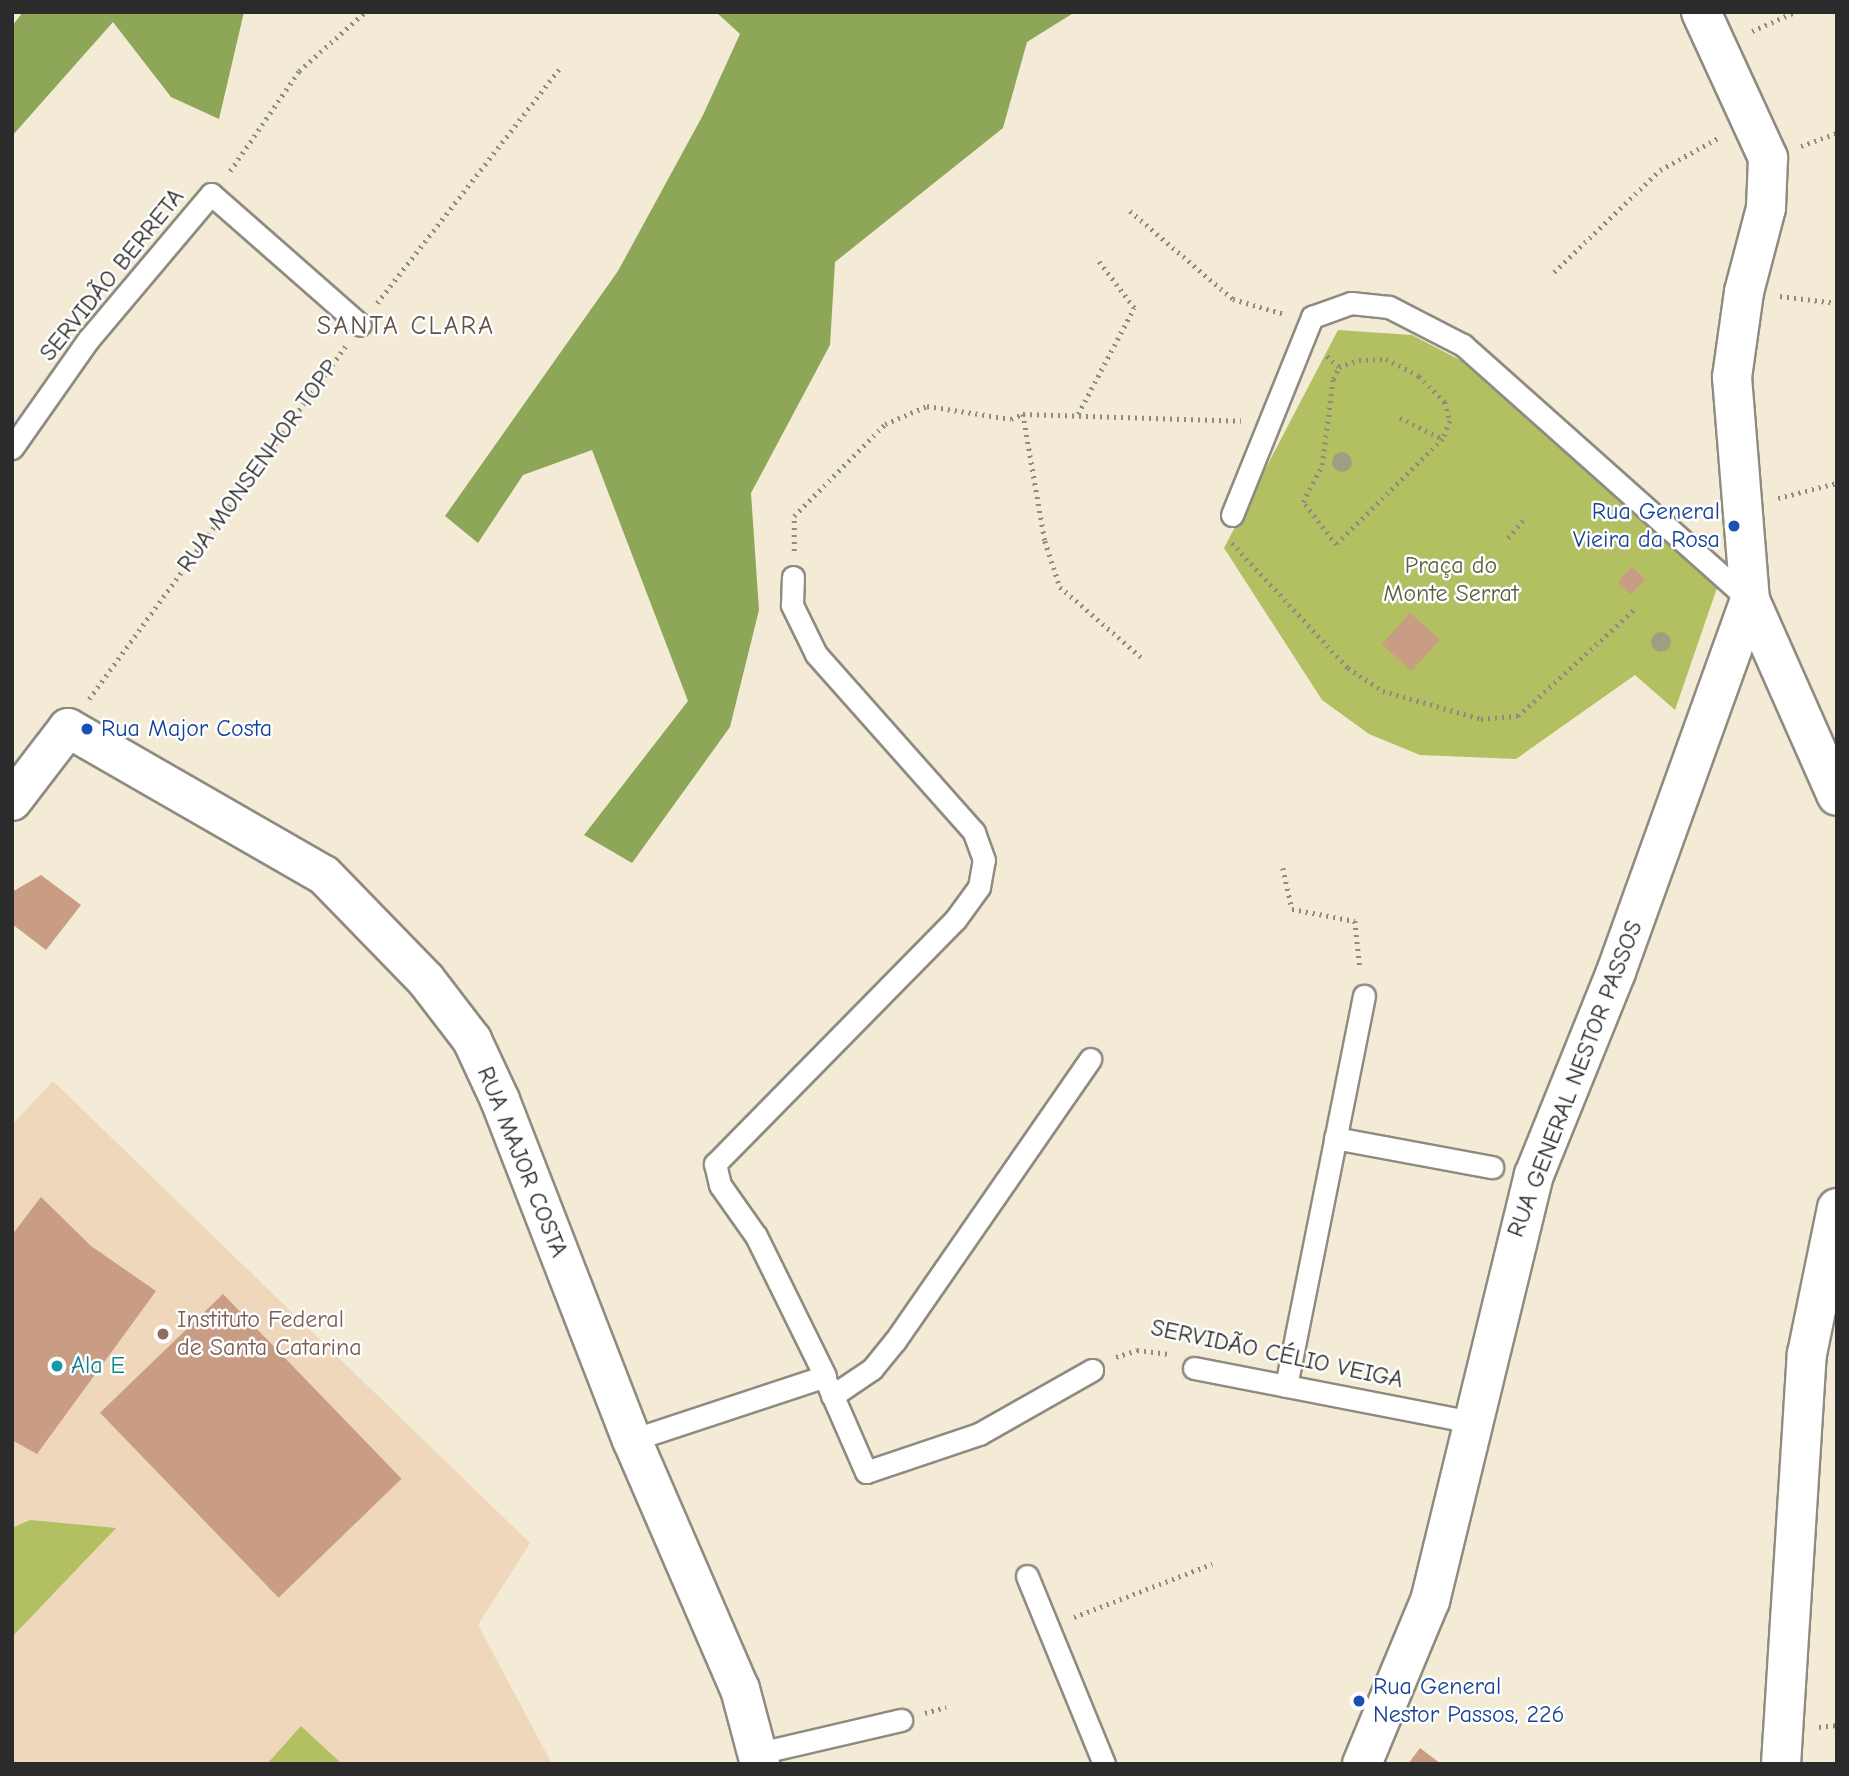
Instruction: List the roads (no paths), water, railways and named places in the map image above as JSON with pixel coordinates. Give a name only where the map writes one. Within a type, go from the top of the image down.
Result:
[{"type":"street","points":[[1708,29],[1753,118],[1770,185],[1744,292],[1732,377],[1746,506],[1750,600],[1837,796]]},
{"type":"street","name":"RUA GENERAL NESTOR PASSOS","points":[[1362,1764],[1430,1601],[1471,1422],[1534,1175],[1616,972],[1750,600]]},
{"type":"street","name":"RUA MAJOR COSTA","points":[[12,801],[68,728],[324,875],[426,980],[472,1040],[500,1100],[632,1440],[740,1689],[760,1758]]},
{"type":"street","points":[[1782,1764],[1807,1354],[1835,1222]]},
{"type":"lane","name":"SERVIDÃO BERRETA","points":[[12,449],[88,340],[211,194],[360,325]]},
{"type":"lane","points":[[1233,514],[1312,317],[1351,303],[1389,307],[1438,327],[1750,600]]},
{"type":"lane","points":[[793,576],[792,605],[816,654],[974,832],[984,860],[979,887],[955,920],[715,1164],[719,1185],[756,1236],[829,1386],[866,1472],[979,1434],[1092,1370]]},
{"type":"lane","points":[[1286,1386],[1364,996]]},
{"type":"lane","points":[[632,1440],[829,1386],[872,1370],[895,1341],[1090,1059]]},
{"type":"lane","points":[[1335,1138],[1492,1167]]},
{"type":"lane","name":"SERVIDÃO CÉLIO VEIGA","points":[[1194,1368],[1471,1422]]},
{"type":"lane","points":[[1027,1576],[1104,1764]]},
{"type":"lane","points":[[760,1758],[901,1720]]},
{"type":"place","name":"Rua General Vieira da Rosa","points":[[1734,526]]},
{"type":"place","name":"Rua Major Costa","points":[[87,729]]},
{"type":"place","name":"Instituto Federal de Santa Catarina","points":[[163,1334]]},
{"type":"place","name":"Ala E","points":[[57,1366]]},
{"type":"place","name":"Rua General Nestor Passos, 226","points":[[1359,1701]]},
{"type":"district","name":"SANTA CLARA","points":[[406,327]]},
{"type":"park label","name":"Praça do Monte Serrat","points":[[1451,580]]}]
